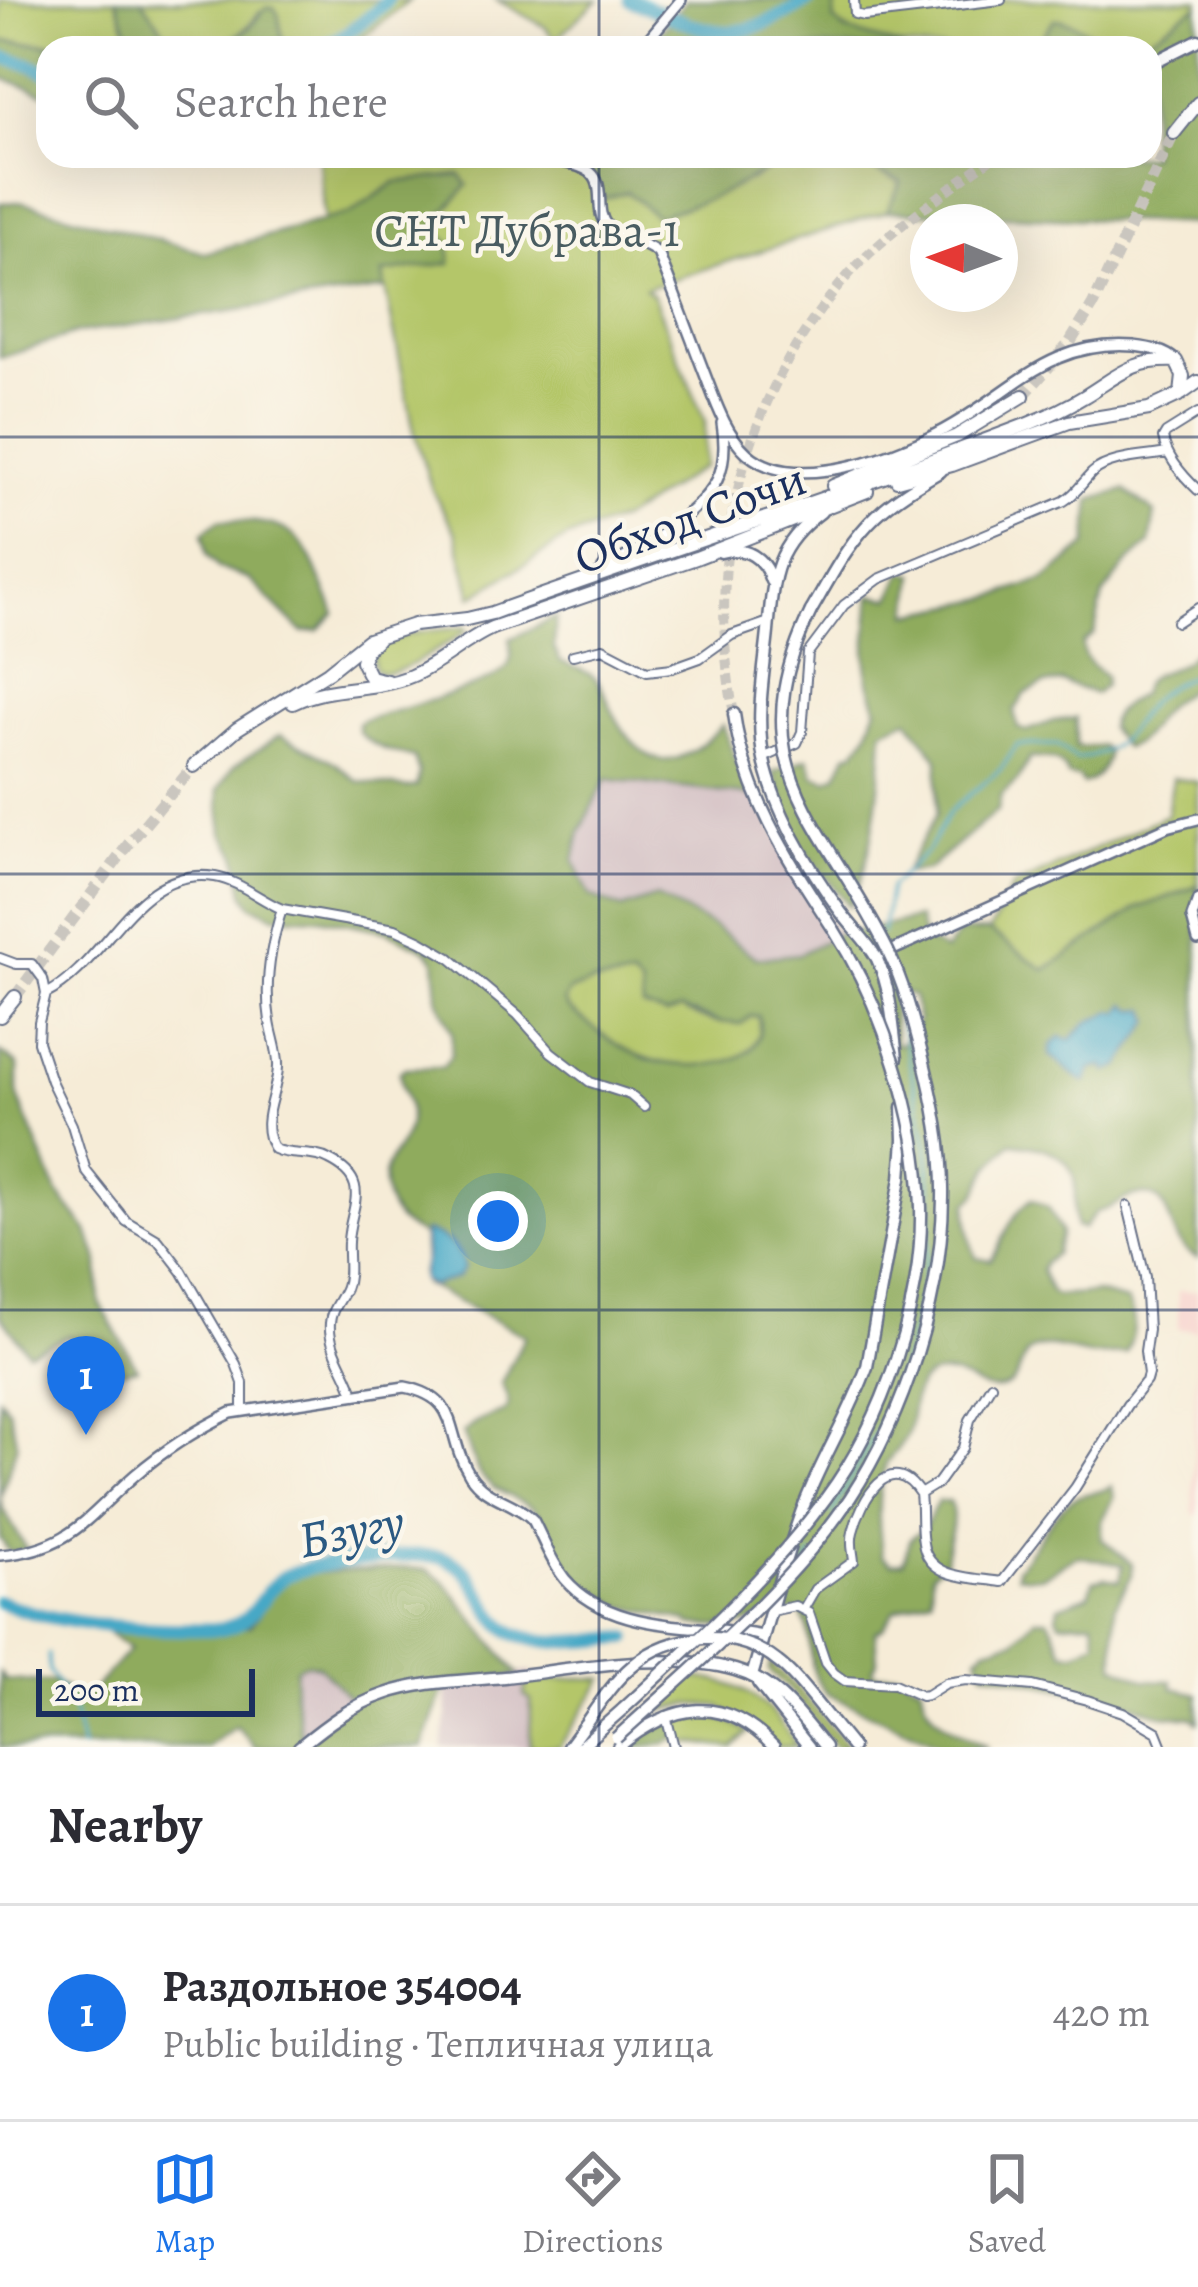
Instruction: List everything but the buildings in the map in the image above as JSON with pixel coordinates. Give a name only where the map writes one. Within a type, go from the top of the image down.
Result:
[{"type":"highway","points":[[1174,133],[1198,104]]},
{"type":"highway","points":[[738,526],[1035,422],[1142,362],[1176,361],[1183,376],[1181,394]]},
{"type":"highway","name":"Обход Сочи","points":[[219,745],[315,694],[379,686],[422,670],[492,628],[1069,422],[1134,413],[1198,382]]},
{"type":"highway","points":[[738,526],[923,452],[1023,396]]},
{"type":"highway","name":"Обход Сочи","points":[[194,766],[237,729],[328,672],[359,644],[425,623],[480,616],[738,526]]},
{"type":"highway","points":[[383,634],[365,651],[362,662],[370,677],[393,681]]},
{"type":"highway","points":[[0,1016],[14,997]]},
{"type":"main road","points":[[1162,58],[1198,40]]},
{"type":"main road","points":[[614,1744],[750,1613],[849,1499],[902,1396],[928,1306],[943,1195],[930,1088],[891,957],[795,787],[783,743],[781,708],[796,640],[854,540],[901,495],[952,465]]},
{"type":"main road","points":[[752,1676],[800,1515],[867,1367],[904,1140],[887,994],[876,958],[809,861],[777,801],[764,758],[762,694],[772,584],[789,540],[840,502]]},
{"type":"main road","points":[[696,558],[731,550],[751,553],[765,565],[772,584]]},
{"type":"main road","points":[[580,1747],[680,1657],[780,1554],[826,1498],[870,1425],[901,1344],[913,1288],[921,1204],[902,1091],[863,979],[763,812],[742,756],[734,714]]},
{"type":"main road","points":[[568,1747],[618,1679],[639,1660],[700,1637],[762,1651],[792,1674],[852,1747]]},
{"type":"main road","points":[[299,1747],[355,1706],[390,1692],[618,1664],[665,1663],[734,1669],[769,1684],[825,1747]]},
{"type":"main road","points":[[752,1676],[809,1747]]},
{"type":"main road","points":[[614,1744],[686,1710],[721,1712],[747,1723],[774,1747]]},
{"type":"street","points":[[647,36],[681,0]]},
{"type":"street","points":[[854,0],[855,14],[864,16],[1001,0]]},
{"type":"street","points":[[577,168],[597,181],[600,211],[608,226],[618,236],[649,245],[658,253],[720,412],[736,440],[755,459],[784,470],[819,472],[854,465],[928,438],[1062,355],[1093,347],[1130,346],[1166,352],[1176,361]]},
{"type":"street","points":[[569,586],[634,554],[710,492],[724,457],[720,412]]},
{"type":"street","points":[[1198,413],[1166,433],[1163,443],[1198,490]]},
{"type":"street","points":[[764,758],[797,743],[810,648],[844,605],[874,582],[1064,501],[1106,465],[1168,453]]},
{"type":"street","points":[[1177,622],[1198,608]]},
{"type":"street","points":[[573,655],[603,649],[647,670],[672,668],[700,658],[723,639],[769,622]]},
{"type":"street","points":[[876,958],[1167,827],[1198,819]]},
{"type":"street","points":[[46,994],[75,976],[130,913],[163,884],[196,876],[220,878],[282,909],[395,929],[421,941],[451,958],[590,1082],[630,1095],[644,1107]]},
{"type":"street","points":[[1198,900],[1192,917],[1198,940]]},
{"type":"street","points":[[282,909],[269,975],[268,1015],[278,1063],[267,1135],[274,1149],[332,1161],[354,1184],[357,1203],[348,1233],[348,1278],[332,1309],[330,1324],[333,1347],[354,1394]]},
{"type":"street","points":[[0,958],[32,964],[43,980],[46,994],[38,1042],[86,1171],[126,1222],[158,1240],[191,1285],[241,1376],[243,1410]]},
{"type":"street","points":[[804,1609],[815,1589],[854,1561],[854,1529],[880,1480],[888,1476],[906,1478],[920,1494],[922,1541],[934,1567],[1002,1582],[1075,1488],[1146,1381],[1145,1277],[1128,1206]]},
{"type":"street","points":[[920,1494],[938,1483],[963,1448],[970,1420],[992,1385]]},
{"type":"street","points":[[0,1555],[32,1551],[62,1540],[146,1466],[213,1422],[243,1410],[404,1387],[436,1397],[467,1472],[494,1497],[527,1513],[557,1568],[590,1600],[656,1622],[763,1636]]},
{"type":"street","points":[[771,1611],[804,1609],[813,1618],[826,1663],[845,1681],[894,1684],[920,1696],[946,1683],[966,1680],[1033,1686],[1123,1712],[1157,1732],[1163,1747]]},
{"type":"street","points":[[666,1716],[674,1747]]},
{"type":"shaded area","points":[[606,779],[753,796],[834,929],[842,932],[799,954],[756,958],[716,928],[622,909],[590,896],[574,861],[580,832]]},
{"type":"shaded area","points":[[1178,1291],[1198,1291],[1198,1515],[1193,1513],[1197,1330],[1178,1329]]},
{"type":"shaded area","points":[[319,1666],[354,1702],[300,1737],[296,1667]]},
{"type":"shaded area","points":[[532,1671],[536,1747],[442,1747],[446,1684]]},
{"type":"green space","points":[[0,0],[116,0],[130,36],[36,36],[36,43],[0,41]]},
{"type":"green space","points":[[116,0],[142,0],[167,36],[130,36]]},
{"type":"green space","points":[[142,0],[410,0],[364,36],[282,36],[278,14],[259,12],[236,36],[167,36]]},
{"type":"green space","points":[[497,0],[598,0],[559,36],[552,36],[545,27]]},
{"type":"green space","points":[[686,0],[836,0],[834,20],[844,30],[864,36],[658,36]]},
{"type":"green space","points":[[836,0],[1198,0],[1198,6],[1151,36],[1093,36],[1054,19],[1043,36],[861,36],[834,20]]},
{"type":"green space","points":[[1198,6],[1197,224],[1018,216],[1018,204],[910,204],[910,212],[887,211],[901,182],[869,168],[1162,168],[1162,36],[1152,36]]},
{"type":"green space","points":[[266,8],[274,8],[282,36],[237,36]]},
{"type":"green space","points":[[1054,19],[1096,36],[1043,36]]},
{"type":"green space","points":[[0,41],[36,43],[36,90],[0,77]]},
{"type":"green space","name":"СНТ Дубрава-1","points":[[320,168],[572,168],[627,191],[752,180],[770,168],[869,168],[902,182],[887,211],[645,288],[653,295],[705,422],[704,466],[624,519],[569,537],[472,597],[456,533],[432,490],[414,431],[382,273],[435,229],[438,219],[396,182],[351,213],[324,220]]},
{"type":"green space","points":[[577,168],[768,168],[724,192],[656,216],[627,192],[600,200],[591,173]]},
{"type":"green space","points":[[460,175],[468,185],[438,219],[435,229],[450,243],[451,263],[383,273],[385,289],[78,333],[0,358],[0,203],[23,202],[205,253],[351,213],[396,182]]},
{"type":"green space","points":[[1125,490],[1155,513],[1150,543],[1103,595],[1094,634],[1083,643],[1086,659],[1105,677],[1104,686],[1095,694],[1062,682],[1045,684],[1025,694],[1014,712],[1018,728],[1027,731],[1076,718],[1076,747],[1101,746],[1107,751],[1100,772],[1083,784],[1057,762],[1030,758],[1018,780],[1001,796],[998,810],[928,870],[904,873],[937,814],[938,759],[908,719],[883,730],[870,845],[849,906],[797,841],[773,772],[808,758],[814,775],[827,780],[837,775],[847,754],[867,735],[877,707],[866,651],[871,595],[891,598],[903,572],[915,574],[910,614],[989,598],[1045,580],[1087,545],[1091,500]]},
{"type":"green space","points":[[219,520],[270,524],[293,535],[312,559],[335,614],[318,631],[302,632],[249,579],[218,568],[207,555],[203,533]]},
{"type":"green space","points":[[556,617],[554,648],[560,661],[595,678],[625,732],[650,756],[676,759],[723,725],[753,796],[606,779],[580,832],[574,861],[590,896],[622,909],[656,897],[716,928],[756,958],[799,954],[842,932],[918,918],[924,939],[945,951],[960,932],[989,931],[1045,970],[1138,908],[1198,886],[1198,1258],[1179,1242],[1166,1211],[1153,1197],[1129,1197],[1096,1212],[1083,1229],[1076,1227],[1074,1179],[1065,1161],[1040,1148],[1011,1143],[990,1166],[968,1203],[976,1257],[991,1260],[1013,1219],[1032,1199],[1049,1208],[1061,1233],[1055,1254],[1041,1270],[1051,1293],[1097,1293],[1127,1301],[1134,1321],[1129,1346],[1126,1353],[1103,1355],[1055,1347],[1034,1349],[1024,1358],[1013,1382],[1000,1389],[949,1374],[930,1376],[919,1386],[907,1434],[883,1474],[882,1556],[892,1564],[903,1562],[911,1538],[924,1528],[938,1501],[949,1501],[952,1523],[945,1561],[932,1573],[931,1597],[895,1610],[875,1632],[877,1661],[872,1671],[897,1672],[922,1686],[937,1717],[988,1747],[944,1747],[827,1694],[815,1674],[808,1631],[799,1611],[736,1626],[713,1626],[690,1625],[621,1606],[574,1577],[534,1509],[494,1488],[479,1474],[463,1433],[508,1406],[501,1383],[525,1336],[425,1285],[423,1236],[399,1221],[384,1189],[386,1168],[408,1127],[400,1072],[443,1067],[451,1055],[452,1033],[438,999],[435,961],[428,951],[386,931],[320,918],[275,916],[252,905],[244,893],[237,855],[223,833],[218,790],[233,767],[280,735],[334,762],[357,781],[417,786],[414,758],[370,742],[358,731],[358,724],[498,674],[510,660],[510,639]],"holes":[[[632,978],[641,987],[643,1007],[666,1015],[681,1009],[741,1024],[758,1016],[759,1034],[752,1048],[721,1063],[663,1063],[616,1044],[564,1001],[570,991],[591,983]],[[892,991],[913,996],[918,1021],[901,1044],[895,1044]]]},
{"type":"green space","points":[[465,627],[467,631],[412,665],[382,673],[374,667],[374,651],[397,638]]},
{"type":"green space","points":[[1198,646],[1198,684],[1167,706],[1141,739],[1124,748],[1109,728],[1116,712],[1140,694],[1147,680],[1183,662]]},
{"type":"green space","points":[[1173,778],[1198,782],[1198,886],[1138,908],[1045,970],[989,931],[1013,887],[1167,815]]},
{"type":"green space","points":[[632,978],[673,1005],[710,1020],[758,1016],[758,1034],[751,1048],[721,1063],[663,1063],[616,1044],[564,1001],[570,991],[591,983]]},
{"type":"green space","points":[[0,1052],[18,1065],[18,1097],[57,1192],[88,1231],[98,1260],[100,1303],[137,1368],[122,1371],[68,1336],[28,1352],[0,1315]]},
{"type":"green space","points":[[0,1398],[9,1410],[17,1444],[0,1498]]},
{"type":"green space","points":[[1112,1486],[1114,1498],[1102,1521],[1102,1539],[1132,1564],[1132,1575],[1115,1606],[1115,1665],[1144,1680],[1172,1681],[1173,1688],[1198,1694],[1198,1722],[984,1671],[978,1656],[986,1648],[1015,1640],[1035,1619],[1048,1619],[1064,1652],[1076,1652],[1096,1641],[1094,1621],[1060,1622],[1059,1606],[1089,1595],[1093,1581],[1120,1581],[1123,1565],[1078,1556],[1038,1577],[1017,1575],[1017,1568],[1067,1503]]},
{"type":"green space","points":[[0,1498],[27,1550],[10,1553],[0,1538]]},
{"type":"green space","points":[[428,1570],[444,1581],[519,1675],[446,1684],[423,1747],[255,1747],[236,1726],[207,1747],[0,1747],[0,1673],[5,1680],[53,1682],[85,1698],[130,1649],[101,1627],[127,1633],[250,1626],[287,1574]],"holes":[[[307,1663],[319,1666],[353,1702],[301,1736],[294,1692],[296,1668]]]},
{"type":"green space","points":[[771,1663],[848,1747],[836,1747],[769,1670]]},
{"type":"green space","points":[[690,1677],[724,1683],[753,1697],[777,1718],[797,1747],[778,1747],[719,1706],[690,1704],[656,1712]]},
{"type":"green space","points":[[604,1679],[559,1747],[530,1747],[531,1700],[524,1695],[526,1682]]},
{"type":"green space","points":[[679,1714],[673,1740],[626,1747]]},
{"type":"green space","points":[[682,1714],[716,1718],[748,1732],[733,1747],[680,1743],[671,1722]]},
{"type":"water","points":[[1127,1004],[1134,1010],[1147,1009],[1151,1021],[1120,1066],[1107,1072],[1105,1066],[1091,1069],[1086,1082],[1050,1055],[1060,1037],[1070,1040],[1087,1023],[1114,1011],[1120,1013]]},
{"type":"water","points":[[425,1231],[455,1249],[464,1268],[458,1277],[431,1286],[422,1280]]},
{"type":"waterway","points":[[342,36],[387,0]]},
{"type":"waterway","points":[[630,0],[720,32],[758,26],[809,0]]},
{"type":"waterway","points":[[0,57],[36,67]]},
{"type":"waterway","points":[[882,933],[890,887],[929,849],[950,811],[1002,768],[1017,745],[1057,745],[1076,759],[1095,755],[1119,741],[1163,690],[1198,674]]},
{"type":"waterway","points":[[832,1514],[898,1378],[928,1244],[927,1145],[891,976],[883,961]]},
{"type":"waterway","points":[[801,1578],[812,1555]]},
{"type":"waterway","name":"Бзугу","points":[[0,1602],[81,1623],[222,1629],[244,1620],[275,1584],[295,1572],[355,1560],[431,1556],[460,1567],[493,1614],[516,1634],[556,1642],[627,1638]]},
{"type":"waterway","points":[[48,1654],[49,1671],[72,1706],[82,1747]]},
{"type":"tunnel","points":[[1162,158],[1174,133]]},
{"type":"tunnel","points":[[734,714],[724,596],[740,479],[758,423],[814,318],[852,271],[920,210],[978,168]]},
{"type":"tunnel","points":[[1023,396],[1069,344],[1093,305],[1158,168]]},
{"type":"tunnel","points":[[15,997],[134,837],[194,766]]},
{"type":"place","name":"Раздольное 354004","points":[[86,1435]]}]
